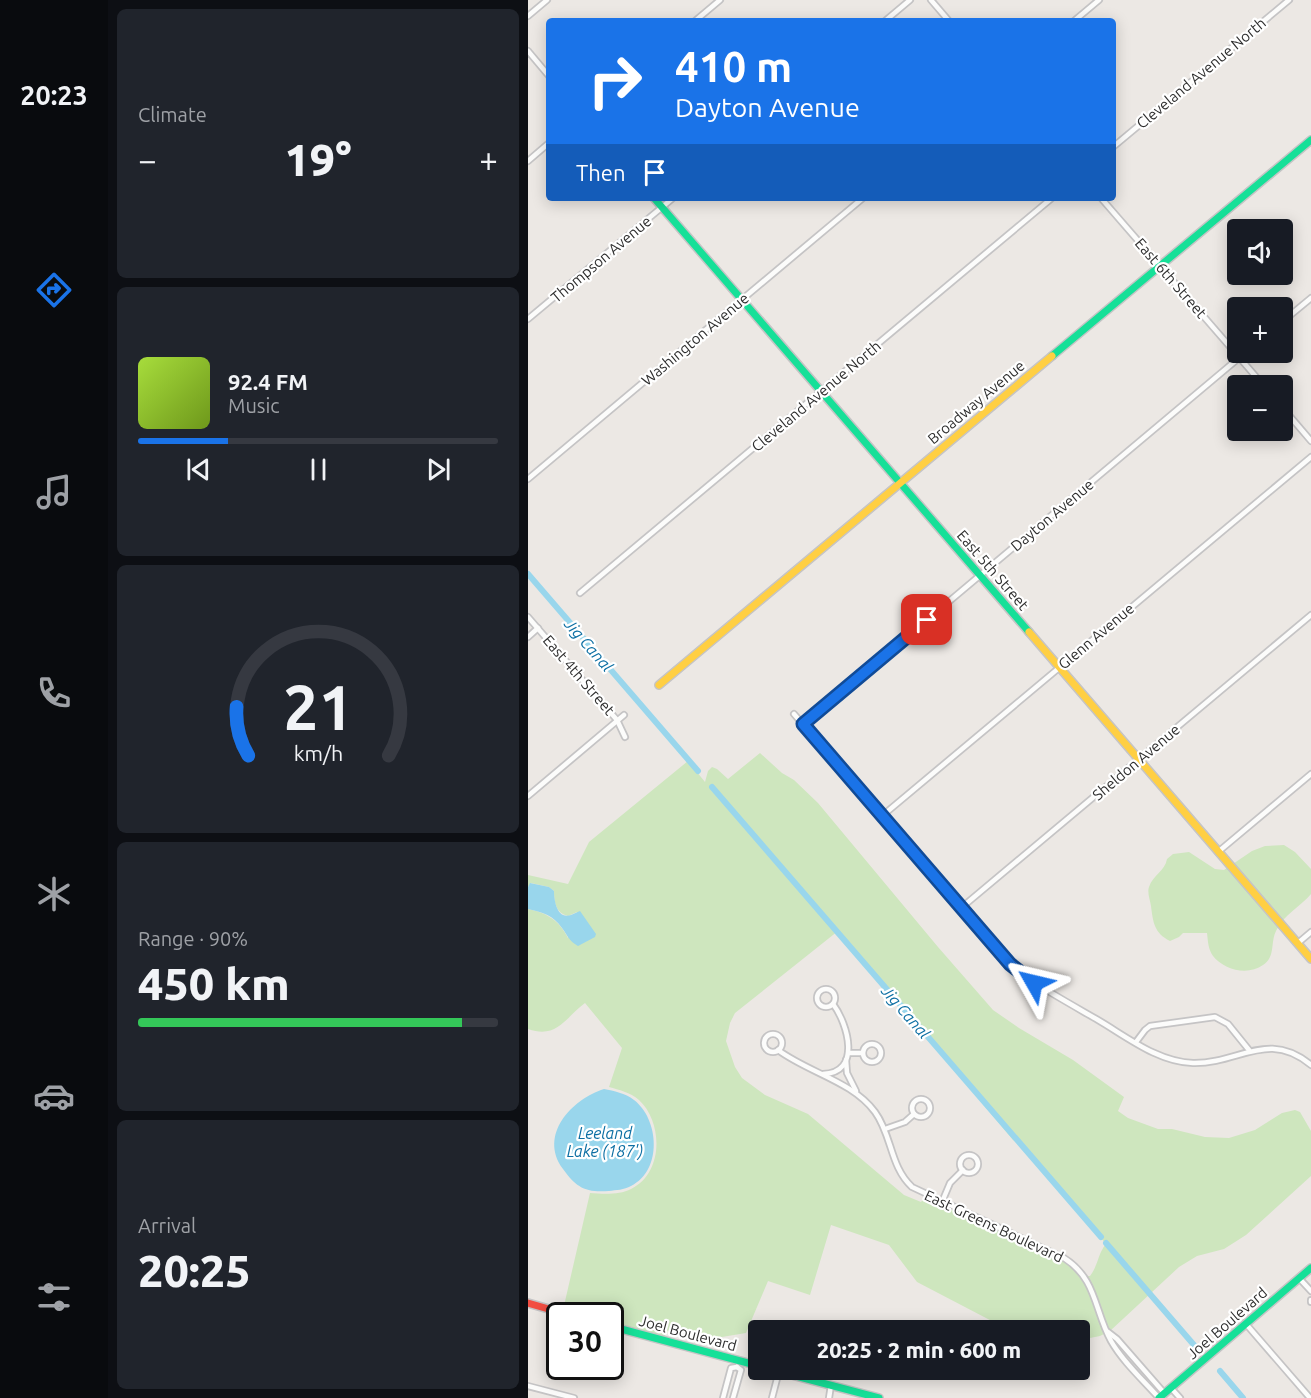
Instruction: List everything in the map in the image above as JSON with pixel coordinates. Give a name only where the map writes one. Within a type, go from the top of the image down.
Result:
[{"type":"street","points":[[528,16],[547,0]]},
{"type":"street","points":[[699,18],[720,0]]},
{"type":"street","points":[[889,18],[910,0]]},
{"type":"street","points":[[931,0],[946,18]]},
{"type":"street","points":[[1078,18],[1099,0]]},
{"type":"street","name":"Cleveland Avenue North","points":[[1116,144],[1289,0]]},
{"type":"street","points":[[528,51],[546,72]]},
{"type":"street","name":"Broadway Avenue","points":[[659,686],[1311,140]]},
{"type":"street","points":[[528,161],[546,146]]},
{"type":"street","name":"East 5th Street","points":[[657,201],[1311,959]]},
{"type":"street","name":"Thompson Avenue","points":[[528,319],[669,201]]},
{"type":"street","name":"Washington Avenue","points":[[528,479],[859,201]]},
{"type":"street","name":"Cleveland Avenue North","points":[[580,593],[1048,201]]},
{"type":"street","name":"East 6th Street","points":[[1104,201],[1227,343]]},
{"type":"street","points":[[1293,313],[1311,298]]},
{"type":"street","name":"Dayton Avenue","points":[[803,724],[1234,363]]},
{"type":"street","name":"East 6th Street","points":[[1244,363],[1255,375]]},
{"type":"street","points":[[1293,420],[1311,441]]},
{"type":"street","name":"Glenn Avenue","points":[[882,816],[1311,457]]},
{"type":"street","name":"Sheldon Avenue","points":[[961,908],[1311,615]]},
{"type":"street","name":"East 4th Street","points":[[528,617],[617,720],[625,737]]},
{"type":"street","points":[[528,637],[538,628]]},
{"type":"street","points":[[528,796],[624,714]]},
{"type":"street","points":[[794,714],[961,908],[1022,975],[1160,1055],[1189,1062],[1219,1060],[1262,1048],[1281,1049],[1311,1065]]},
{"type":"street","points":[[1218,852],[1311,774]]},
{"type":"street","points":[[1298,944],[1311,932]]},
{"type":"street","points":[[818,1073],[827,1075],[835,1072],[846,1060],[848,1053],[847,1031],[833,1004],[835,996],[827,989],[819,992],[817,998],[819,1004],[825,1007],[833,1004]]},
{"type":"street","points":[[1136,1042],[1144,1030],[1150,1026],[1215,1017],[1228,1024],[1249,1050]]},
{"type":"street","name":"East Greens Boulevard","points":[[778,1050],[857,1094],[874,1111],[885,1129],[896,1164],[906,1182],[918,1191],[1064,1258],[1078,1267],[1093,1290],[1107,1331],[1117,1339],[1161,1397]]},
{"type":"street","points":[[848,1053],[863,1053]]},
{"type":"street","name":"East Greens Boulevard","points":[[846,1060],[847,1073],[857,1094]]},
{"type":"street","points":[[885,1129],[904,1122],[914,1114]]},
{"type":"street","points":[[964,1156],[975,1157],[978,1162],[976,1170],[968,1173],[963,1170],[960,1162],[964,1156]]},
{"type":"street","points":[[942,1202],[950,1183],[963,1170]]},
{"type":"street","name":"Joel Boulevard","points":[[1161,1397],[1311,1268]]},
{"type":"street","points":[[1299,1278],[1311,1291]]},
{"type":"street","points":[[528,1303],[546,1308]]},
{"type":"street","points":[[1246,1324],[1310,1398]]},
{"type":"street","name":"Joel Boulevard","points":[[624,1330],[748,1364]]},
{"type":"street","points":[[723,1398],[731,1368],[738,1363],[741,1370],[733,1398]]},
{"type":"street","points":[[772,1398],[775,1380]]},
{"type":"street","points":[[813,1380],[862,1396],[879,1398]]},
{"type":"street","points":[[829,1398],[831,1385]]},
{"type":"street","points":[[1304,1391],[1311,1385]]},
{"type":"street","points":[[528,1386],[574,1398]]},
{"type":"street","points":[[1172,1388],[1180,1398]]},
{"type":"green space","points":[[760,753],[782,773],[794,780],[818,803],[993,1010],[1073,1060],[1124,1097],[1118,1111],[1128,1118],[1158,1129],[1172,1129],[1205,1137],[1229,1138],[1255,1130],[1282,1113],[1295,1110],[1300,1112],[1311,1131],[1311,1176],[1246,1235],[1224,1249],[1197,1256],[1179,1267],[1110,1331],[1090,1338],[1090,1320],[990,1320],[917,1282],[889,1245],[831,1225],[810,1295],[768,1281],[752,1320],[748,1320],[746,1333],[710,1339],[674,1328],[670,1329],[664,1337],[624,1326],[624,1302],[565,1302],[590,1193],[622,1192],[642,1181],[650,1171],[654,1160],[656,1134],[647,1109],[636,1097],[609,1087],[622,1048],[585,1003],[560,1026],[546,1031],[528,1029],[528,909],[552,918],[561,926],[568,938],[577,912],[568,916],[564,915],[555,903],[554,891],[549,887],[531,883],[528,887],[528,875],[568,884],[589,842],[688,761],[705,782],[708,771],[712,767],[728,779]],"holes":[[[838,931],[1013,1140],[1028,1150],[1106,1244],[1090,1276],[1087,1276],[1071,1260],[926,1196],[921,1202],[904,1195],[808,1114],[765,1095],[742,1078],[735,1067],[726,1041],[730,1023],[735,1013]]]},
{"type":"green space","points":[[1284,845],[1295,852],[1311,869],[1311,894],[1279,925],[1274,936],[1270,958],[1263,965],[1243,971],[1223,965],[1211,953],[1207,933],[1183,933],[1170,941],[1157,931],[1148,889],[1167,859],[1173,854],[1189,852],[1215,869],[1224,870],[1252,851],[1265,846]]},
{"type":"water","points":[[530,883],[549,887],[554,891],[557,908],[562,915],[571,915],[580,911],[596,934],[595,937],[578,946],[551,917],[528,909]]},
{"type":"water","name":"Leeland Lake (187')","points":[[604,1089],[627,1096],[642,1108],[649,1119],[652,1131],[653,1157],[641,1178],[631,1186],[617,1190],[594,1191],[582,1188],[568,1175],[556,1156],[554,1144],[562,1120],[570,1110],[592,1094]]},
{"type":"waterway","name":"Jig Canal","points":[[528,574],[698,771]]},
{"type":"waterway","name":"Jig Canal","points":[[712,787],[1101,1237]]},
{"type":"waterway","name":"Jig Canal","points":[[1106,1243],[1200,1352]]},
{"type":"waterway","points":[[1220,1371],[1243,1398]]},
{"type":"traffic: fast","points":[[1052,356],[1311,140]]},
{"type":"traffic: fast","points":[[657,201],[1029,632]]},
{"type":"traffic: fast","points":[[1159,1398],[1311,1268]]},
{"type":"traffic: fast","points":[[624,1330],[748,1363]]},
{"type":"traffic: fast","points":[[811,1380],[879,1398]]},
{"type":"traffic: slow","points":[[659,685],[1052,356]]},
{"type":"traffic: slow","points":[[1029,632],[1311,959]]},
{"type":"traffic: jam","points":[[528,1303],[546,1308]]},
{"type":"route","points":[[927,620],[803,724],[1010,964],[1034,983]]}]
